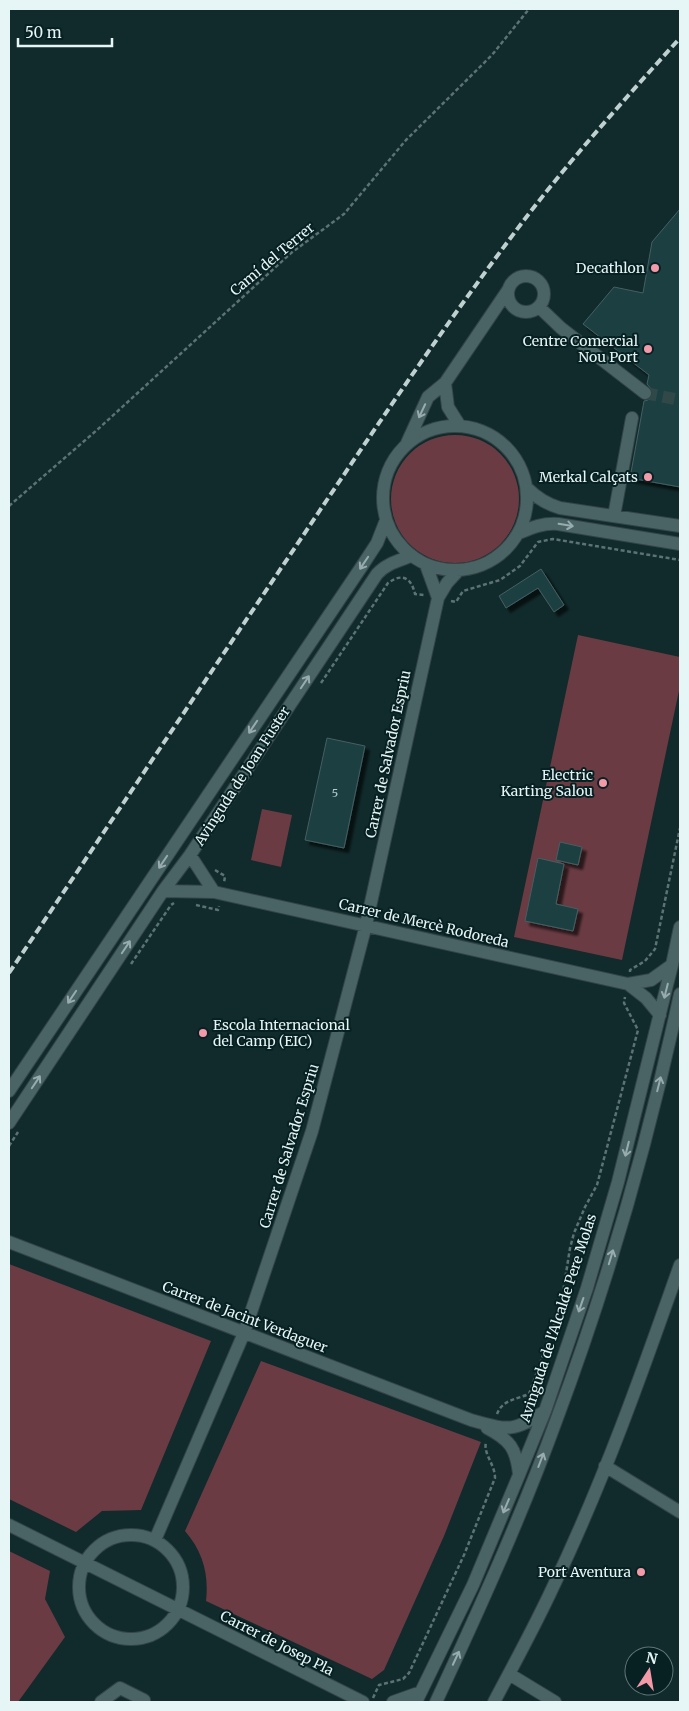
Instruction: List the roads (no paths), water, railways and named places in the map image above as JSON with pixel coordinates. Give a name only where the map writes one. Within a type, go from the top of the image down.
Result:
[{"type":"street","points":[[406,445],[422,434],[440,428],[460,426],[484,432],[504,445],[520,465],[527,488],[528,504],[525,519],[519,533],[506,550],[498,557],[479,567],[458,571],[426,565],[412,556],[396,540],[386,520],[382,497],[387,474],[392,463],[406,445],[428,397],[445,383],[513,281],[524,276],[536,279],[541,283],[544,295],[539,307],[529,312],[523,312],[513,307],[507,296],[508,290]]},
{"type":"street","points":[[492,315],[513,307]]},
{"type":"street","points":[[539,307],[561,328],[645,393]]},
{"type":"street","points":[[445,383],[448,407],[460,426]]},
{"type":"street","points":[[614,516],[632,418]]},
{"type":"street","points":[[527,488],[538,499],[548,504],[680,526]]},
{"type":"street","name":"Avinguda de Joan Fuster","points":[[9,1091],[362,566],[377,542],[386,520]]},
{"type":"street","points":[[519,533],[548,523],[680,544]]},
{"type":"street","name":"Avinguda de Joan Fuster","points":[[14,1126],[163,891],[190,855],[377,574],[383,567],[412,556]]},
{"type":"street","points":[[426,565],[438,598]]},
{"type":"street","name":"Carrer de Salvador Espriu","points":[[155,1540],[244,1333],[312,1131],[366,925],[438,598],[446,583],[458,571]]},
{"type":"street","points":[[190,855],[218,892]]},
{"type":"street","name":"Carrer de Mercè Rodoreda","points":[[163,891],[218,892],[628,984],[651,980],[672,965]]},
{"type":"street","name":"Avinguda de l'Alcalde Pere Molas","points":[[419,1697],[473,1585],[519,1475],[545,1411],[587,1288],[618,1182],[660,1015],[680,926]]},
{"type":"street","name":"Carrer de Mercè Rodoreda","points":[[628,984],[646,998],[660,1015]]},
{"type":"street","points":[[436,1702],[487,1591],[557,1421],[588,1331],[632,1189],[680,994]]},
{"type":"street","name":"Carrer de Jacint Verdaguer","points":[[9,1242],[492,1428],[513,1448],[519,1475]]},
{"type":"street","points":[[494,1702],[553,1587],[605,1466],[648,1356],[680,1265]]},
{"type":"street","name":"Carrer de Jacint Verdaguer","points":[[492,1428],[521,1426],[545,1411]]},
{"type":"street","points":[[605,1466],[680,1512]]},
{"type":"street","name":"Carrer de Josep Pla","points":[[9,1525],[178,1610],[342,1698],[363,1702]]},
{"type":"street","points":[[135,1535],[155,1540],[169,1551],[179,1566],[184,1584],[182,1602],[178,1610],[166,1627],[148,1637],[126,1640],[107,1634],[86,1615],[80,1598],[79,1580],[84,1563],[97,1547],[115,1537],[135,1535]]},
{"type":"street","points":[[509,1674],[555,1702]]},
{"type":"street","points":[[101,1702],[120,1688],[144,1700]]},
{"type":"street","points":[[393,1702],[419,1697]]},
{"type":"street","points":[[366,1702],[372,1702]]},
{"type":"tunnel","points":[[645,393],[680,400]]},
{"type":"railway","points":[[9,973],[345,473],[457,311],[554,182],[680,38]]},
{"type":"place","name":"Decathlon","points":[[655,268]]},
{"type":"place","name":"Centre Comercial Nou Port","points":[[648,349]]},
{"type":"place","name":"Merkal Calçats","points":[[648,477]]},
{"type":"place","name":"Electric Karting Salou","points":[[603,783]]},
{"type":"place","name":"Escola Internacional del Camp (EIC)","points":[[203,1033]]},
{"type":"place","name":"Port Aventura","points":[[641,1572]]}]
